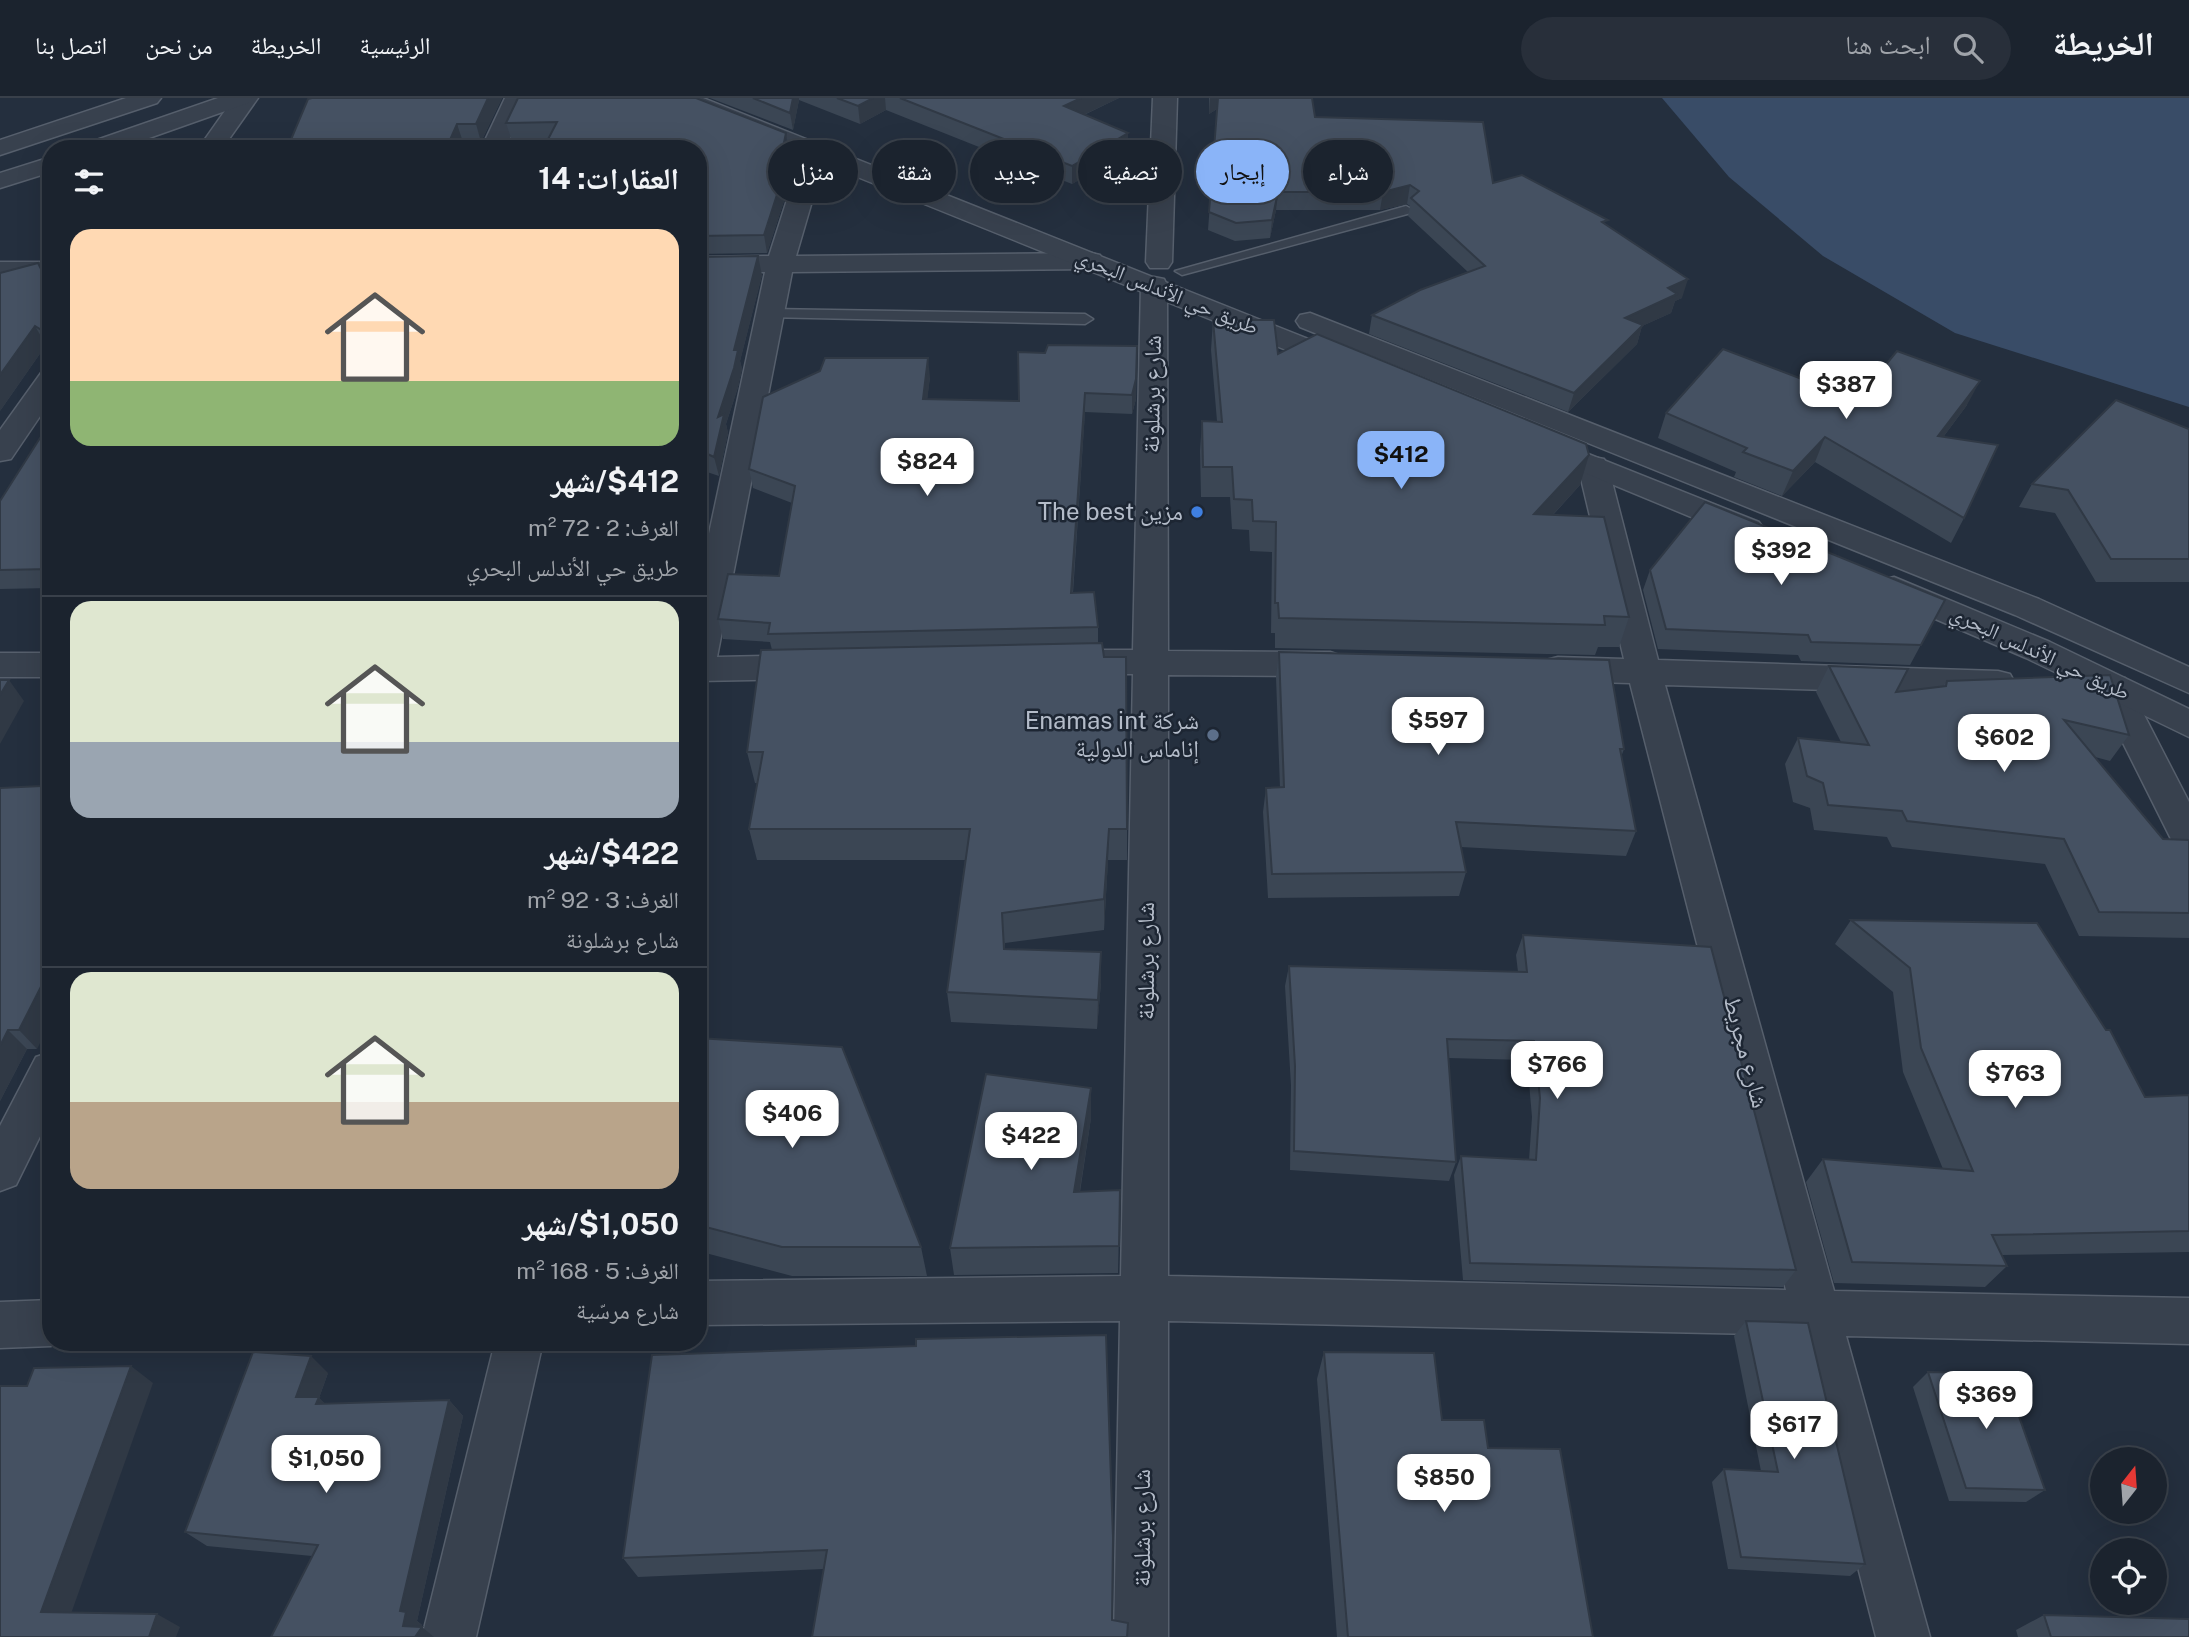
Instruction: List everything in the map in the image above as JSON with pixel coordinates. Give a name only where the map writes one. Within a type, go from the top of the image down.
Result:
[{"type":"street","points":[[0,148],[149,98]]},
{"type":"street","points":[[120,140],[240,98]]},
{"type":"street","points":[[216,140],[246,98]]},
{"type":"street","points":[[497,140],[517,98]]},
{"type":"street","name":"طريق حي الأندلس البحري","points":[[682,98],[790,140]]},
{"type":"street","name":"طريق حي الأندلس البحري","points":[[747,98],[1165,273],[2014,602],[2189,681]]},
{"type":"street","name":"شارع برشلونة","points":[[1141,1637],[1149,660],[1165,273],[1165,98]]},
{"type":"street","points":[[0,181],[42,167]]},
{"type":"street","name":"طريق حي الأندلس البحري","points":[[858,167],[1091,261],[1165,273],[1399,386]]},
{"type":"street","points":[[707,624],[780,265],[799,203]]},
{"type":"street","points":[[707,265],[1091,261]]},
{"type":"street","points":[[0,270],[42,270]]},
{"type":"street","points":[[0,452],[42,392]]},
{"type":"street","points":[[1516,434],[1773,539]]},
{"type":"street","name":"شارع مجريط","points":[[1593,466],[1644,671],[1903,1637]]},
{"type":"street","name":"طريق حي الأندلس البحري","points":[[1864,576],[2038,650],[2189,724]]},
{"type":"street","points":[[1040,663],[1149,660],[1355,665]]},
{"type":"street","points":[[0,665],[42,666]]},
{"type":"street","points":[[707,668],[848,666]]},
{"type":"street","points":[[1521,668],[2113,687],[2189,839]]},
{"type":"street","points":[[0,1171],[42,1087]]},
{"type":"street","points":[[707,1303],[1144,1298],[2189,1321]]},
{"type":"street","points":[[0,1325],[42,1323]]},
{"type":"street","points":[[449,1637],[517,1351]]},
{"type":"lane","points":[[1165,273],[1406,210]]},
{"type":"lane","points":[[770,314],[1085,319]]},
{"type":"water","points":[[1662,98],[2189,98],[2189,407],[1955,333],[1823,256],[1729,177]]},
{"type":"building","points":[[488,98],[476,124],[457,124],[450,140],[291,140],[308,99]]},
{"type":"building","points":[[518,98],[696,98],[786,133],[785,140],[768,140],[768,203],[774,203],[764,235],[707,236],[707,140],[548,140],[557,122],[506,123]]},
{"type":"building","points":[[753,98],[793,98],[790,113]]},
{"type":"building","points":[[837,98],[873,98],[858,106]]},
{"type":"building","points":[[900,98],[1081,98],[1064,106],[1128,133],[1116,140],[1078,140],[1078,162],[1072,166],[1064,163],[1064,140],[1006,140]]},
{"type":"building","points":[[1218,98],[1312,98],[1315,117],[1483,122],[1493,183],[1522,175],[1608,220],[1602,222],[1688,279],[1668,288],[1677,294],[1625,318],[1643,325],[1574,393],[1372,315],[1420,290],[1485,266],[1411,198],[1419,191],[1410,185],[1393,189],[1393,140],[1303,140],[1303,192],[1289,192],[1289,140],[1215,140]]},
{"type":"building","points":[[1210,203],[1276,203],[1272,220],[1236,223],[1209,212]]},
{"type":"building","points":[[758,256],[734,350],[738,350],[734,368],[718,417],[724,414],[714,457],[707,454],[707,257]]},
{"type":"building","points":[[38,263],[42,271],[42,330],[35,326],[0,375],[0,273]]},
{"type":"building","points":[[1213,320],[1274,320],[1278,354],[1317,334],[1586,444],[1589,455],[1534,514],[1604,517],[1629,617],[1604,616],[1605,625],[1279,618],[1278,603],[1275,603],[1276,522],[1253,521],[1252,500],[1234,499],[1232,467],[1203,467],[1202,421],[1222,422]]},
{"type":"building","points":[[1048,345],[1137,346],[1136,379],[1132,395],[1085,393],[1071,593],[1094,592],[1098,627],[768,634],[770,623],[718,619],[728,574],[779,576],[795,486],[749,469],[763,397],[820,371],[825,358],[928,358],[923,399],[1019,401],[1018,352],[1045,353]]},
{"type":"building","points":[[1723,349],[1857,400],[1897,351],[1980,381],[1938,436],[1998,445],[1964,518],[1825,437],[1793,471],[1743,452],[1747,448],[1666,413]]},
{"type":"building","points":[[2116,400],[2189,429],[2189,559],[2111,559],[2068,490],[2032,484]]},
{"type":"building","points":[[42,435],[42,569],[0,570],[0,501]]},
{"type":"building","points":[[1705,502],[1945,600],[1921,645],[1811,642],[1808,635],[1666,629],[1650,570]]},
{"type":"building","points":[[1102,643],[1104,657],[1126,657],[1127,829],[1109,829],[1104,899],[1002,913],[1004,949],[1101,952],[1098,1000],[947,992],[970,829],[749,829],[763,752],[747,752],[761,650]]},
{"type":"building","points":[[1279,652],[1609,660],[1624,749],[1620,749],[1636,831],[1456,822],[1466,872],[1272,874],[1266,788],[1284,787]]},
{"type":"building","points":[[1829,666],[1908,669],[1896,692],[1946,686],[1947,681],[2110,675],[2129,735],[2064,720],[2163,839],[2189,840],[2189,913],[2099,912],[2064,839],[1907,821],[1902,811],[1828,805],[1823,783],[1807,776],[1798,738],[1869,745]]},
{"type":"building","points":[[0,680],[9,680],[0,695]]},
{"type":"building","points":[[41,786],[42,985],[19,1030],[8,1030],[0,1046],[0,788]]},
{"type":"building","points":[[1851,920],[2037,923],[2106,1030],[2110,1030],[2145,1097],[2189,1095],[2189,1231],[1992,1235],[2007,1266],[1852,1262],[1823,1159],[1973,1171],[1921,1048],[1910,968]]},
{"type":"building","points":[[1523,935],[1711,947],[1796,1270],[1470,1263],[1461,1156],[1536,1160],[1540,1098],[1534,1041],[1447,1039],[1456,1162],[1294,1151],[1295,1066],[1289,966],[1527,972]]},
{"type":"building","points":[[707,1039],[842,1047],[921,1247],[782,1247],[707,1227]]},
{"type":"building","points":[[986,1074],[1091,1088],[1074,1192],[1120,1190],[1119,1246],[950,1248]]},
{"type":"building","points":[[1746,1321],[1808,1323],[1865,1564],[1741,1557],[1724,1469],[1778,1472]]},
{"type":"building","points":[[1106,1335],[1113,1538],[1112,1620],[1128,1623],[1127,1637],[812,1637],[827,1550],[623,1558],[652,1355],[916,1346],[916,1339]]},
{"type":"building","points":[[253,1352],[311,1356],[296,1397],[319,1397],[316,1404],[449,1400],[400,1611],[406,1612],[403,1626],[422,1627],[415,1637],[271,1637],[318,1545],[185,1532]]},
{"type":"building","points":[[1324,1352],[1434,1353],[1442,1420],[1484,1420],[1488,1448],[1560,1449],[1593,1637],[1348,1637]]},
{"type":"building","points":[[131,1366],[41,1612],[157,1614],[149,1637],[0,1637],[0,1386],[27,1386],[34,1368]]},
{"type":"building","points":[[1928,1372],[2004,1374],[2045,1490],[1966,1488]]},
{"type":"building","points":[[2044,1615],[2189,1619],[2189,1637],[2051,1637]]},
{"type":"place","name":"The best مزين","points":[[1197,512]]},
{"type":"place","name":"Enamas int شركة إناماس الدولية","points":[[1213,735]]}]
